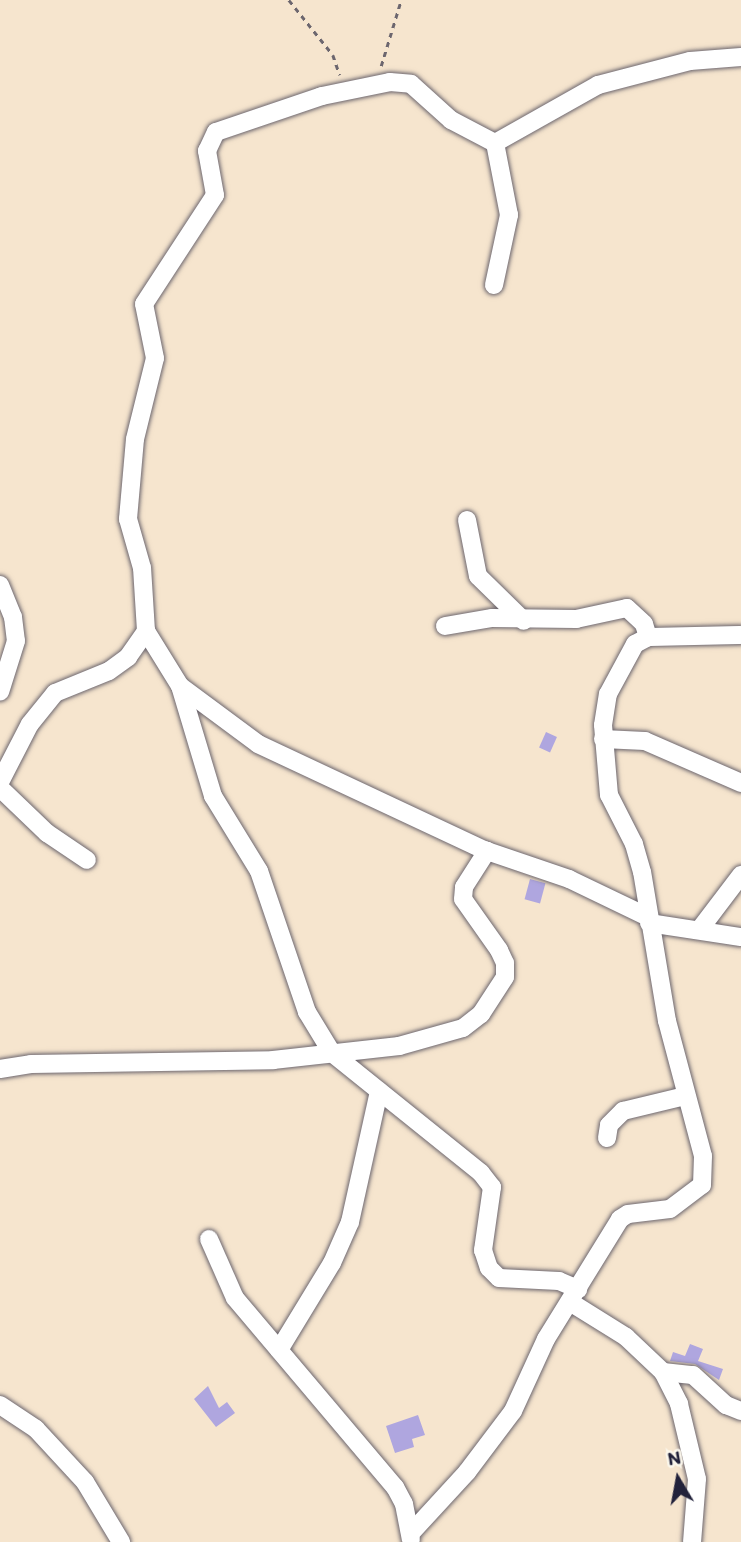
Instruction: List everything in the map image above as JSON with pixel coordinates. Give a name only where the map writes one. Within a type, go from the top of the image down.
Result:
[{"type":"street","points":[[495,143],[598,85],[667,65],[741,57]]},
{"type":"street","points":[[495,143],[451,120],[411,84],[367,86],[346,91],[216,132],[207,151],[215,195],[168,272],[146,298],[143,312],[155,358],[135,439],[128,519],[142,568],[146,631],[180,686],[214,796],[259,872],[307,1012],[332,1053],[481,1173],[492,1186],[483,1250],[489,1268],[499,1278],[559,1280],[663,1372],[680,1404],[694,1466],[692,1542]]},
{"type":"street","points":[[494,285],[509,215],[495,143]]},
{"type":"street","points":[[467,520],[478,576],[524,621]]},
{"type":"street","points":[[0,585],[13,617],[16,641],[0,692]]},
{"type":"street","points":[[446,626],[492,618],[524,621],[585,618],[627,608],[644,624],[648,637]]},
{"type":"street","points":[[0,782],[30,724],[48,700],[109,671],[128,657],[146,631]]},
{"type":"street","points":[[411,1537],[467,1472],[513,1411],[547,1339],[620,1219],[628,1214],[670,1209],[702,1185],[703,1156],[685,1096],[634,844],[608,795],[603,740],[608,694],[623,661],[648,637],[741,635]]},
{"type":"street","points":[[180,686],[227,723],[289,761],[487,851],[569,879],[649,920],[741,937]]},
{"type":"street","points":[[603,740],[645,741],[741,783]]},
{"type":"street","points":[[0,788],[47,833],[87,860]]},
{"type":"street","points":[[0,1069],[31,1064],[273,1060],[437,1038],[463,1028],[497,995],[505,963],[463,899],[464,887],[487,851]]},
{"type":"street","points":[[700,929],[741,875]]},
{"type":"street","points":[[279,1350],[332,1263],[350,1222],[379,1091]]},
{"type":"street","points":[[607,1138],[609,1125],[623,1111],[685,1096]]},
{"type":"street","points":[[209,1239],[235,1298],[395,1487],[411,1537]]},
{"type":"street","points":[[663,1372],[693,1375],[726,1405],[741,1411]]},
{"type":"street","points":[[0,1405],[36,1429],[85,1482],[121,1542]]},
{"type":"path","points":[[289,0],[333,55],[346,91]]},
{"type":"path","points":[[367,86],[383,64],[401,0]]},
{"type":"building","points":[[546,732],[557,737],[550,752],[539,748]]},
{"type":"building","points":[[530,879],[545,883],[540,903],[525,899]]},
{"type":"building","points":[[690,1344],[703,1349],[698,1361],[723,1369],[719,1380],[695,1364],[670,1361],[673,1352],[685,1356]]},
{"type":"building","points":[[208,1386],[219,1408],[227,1402],[235,1413],[216,1427],[194,1399]]},
{"type":"building","points":[[418,1415],[425,1435],[412,1439],[414,1447],[395,1453],[386,1426]]}]
